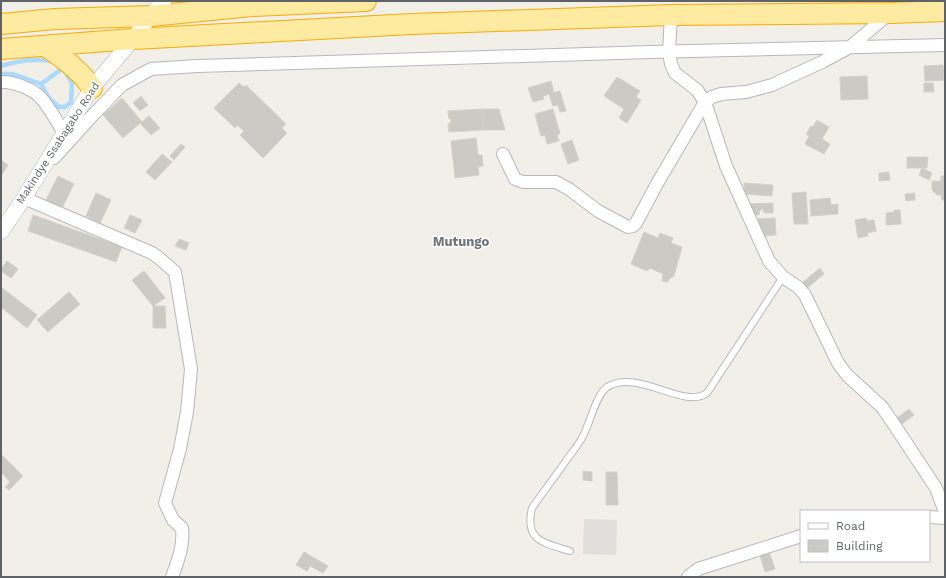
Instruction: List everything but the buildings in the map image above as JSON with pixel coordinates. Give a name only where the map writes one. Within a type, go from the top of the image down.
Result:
[{"type":"highway","points":[[1,24],[56,19],[150,16],[249,4],[366,1]]},
{"type":"highway","points":[[1,49],[133,39],[412,24],[671,15],[945,11]]},
{"type":"highway","points":[[45,46],[60,56],[87,80],[92,88]]},
{"type":"street","name":"Makindye Ssabagabo Road","points":[[1,232],[24,198],[92,88],[150,16],[164,1]]},
{"type":"street","points":[[503,154],[515,179],[523,182],[556,182],[569,189],[598,211],[628,227],[633,226],[705,102],[712,97],[721,94],[746,92],[772,86],[822,62],[850,47],[890,13]]},
{"type":"street","points":[[671,15],[669,52],[671,64],[675,73],[697,90],[705,102],[726,166],[769,261],[783,277],[798,287],[805,295],[838,364],[847,375],[882,407],[893,422],[936,488],[945,512]]},
{"type":"street","points":[[36,178],[122,85],[151,69],[197,66],[650,52],[945,45]]},
{"type":"street","points":[[1,82],[6,81],[25,87],[41,97],[64,133]]},
{"type":"street","points":[[24,198],[152,253],[175,272],[191,369],[187,412],[183,434],[165,503],[173,520],[182,528],[181,550],[172,577]]},
{"type":"street","points":[[930,517],[945,518]]},
{"type":"street","points":[[688,577],[698,569],[800,536]]},
{"type":"lane","points":[[570,551],[543,543],[533,534],[529,520],[532,508],[583,436],[599,398],[606,388],[620,382],[635,382],[683,396],[696,397],[707,393],[783,277]]},
{"type":"shaded area","points":[[584,519],[617,520],[616,555],[583,554]]},
{"type":"waterway","points":[[1,66],[21,61],[34,60],[55,62]]},
{"type":"waterway","points":[[41,84],[63,68]]},
{"type":"waterway","points":[[1,74],[13,74],[41,84],[49,98],[59,107],[65,107],[71,102],[72,83],[65,71]]},
{"type":"district","name":"Mutungo","points":[[461,241]]}]
